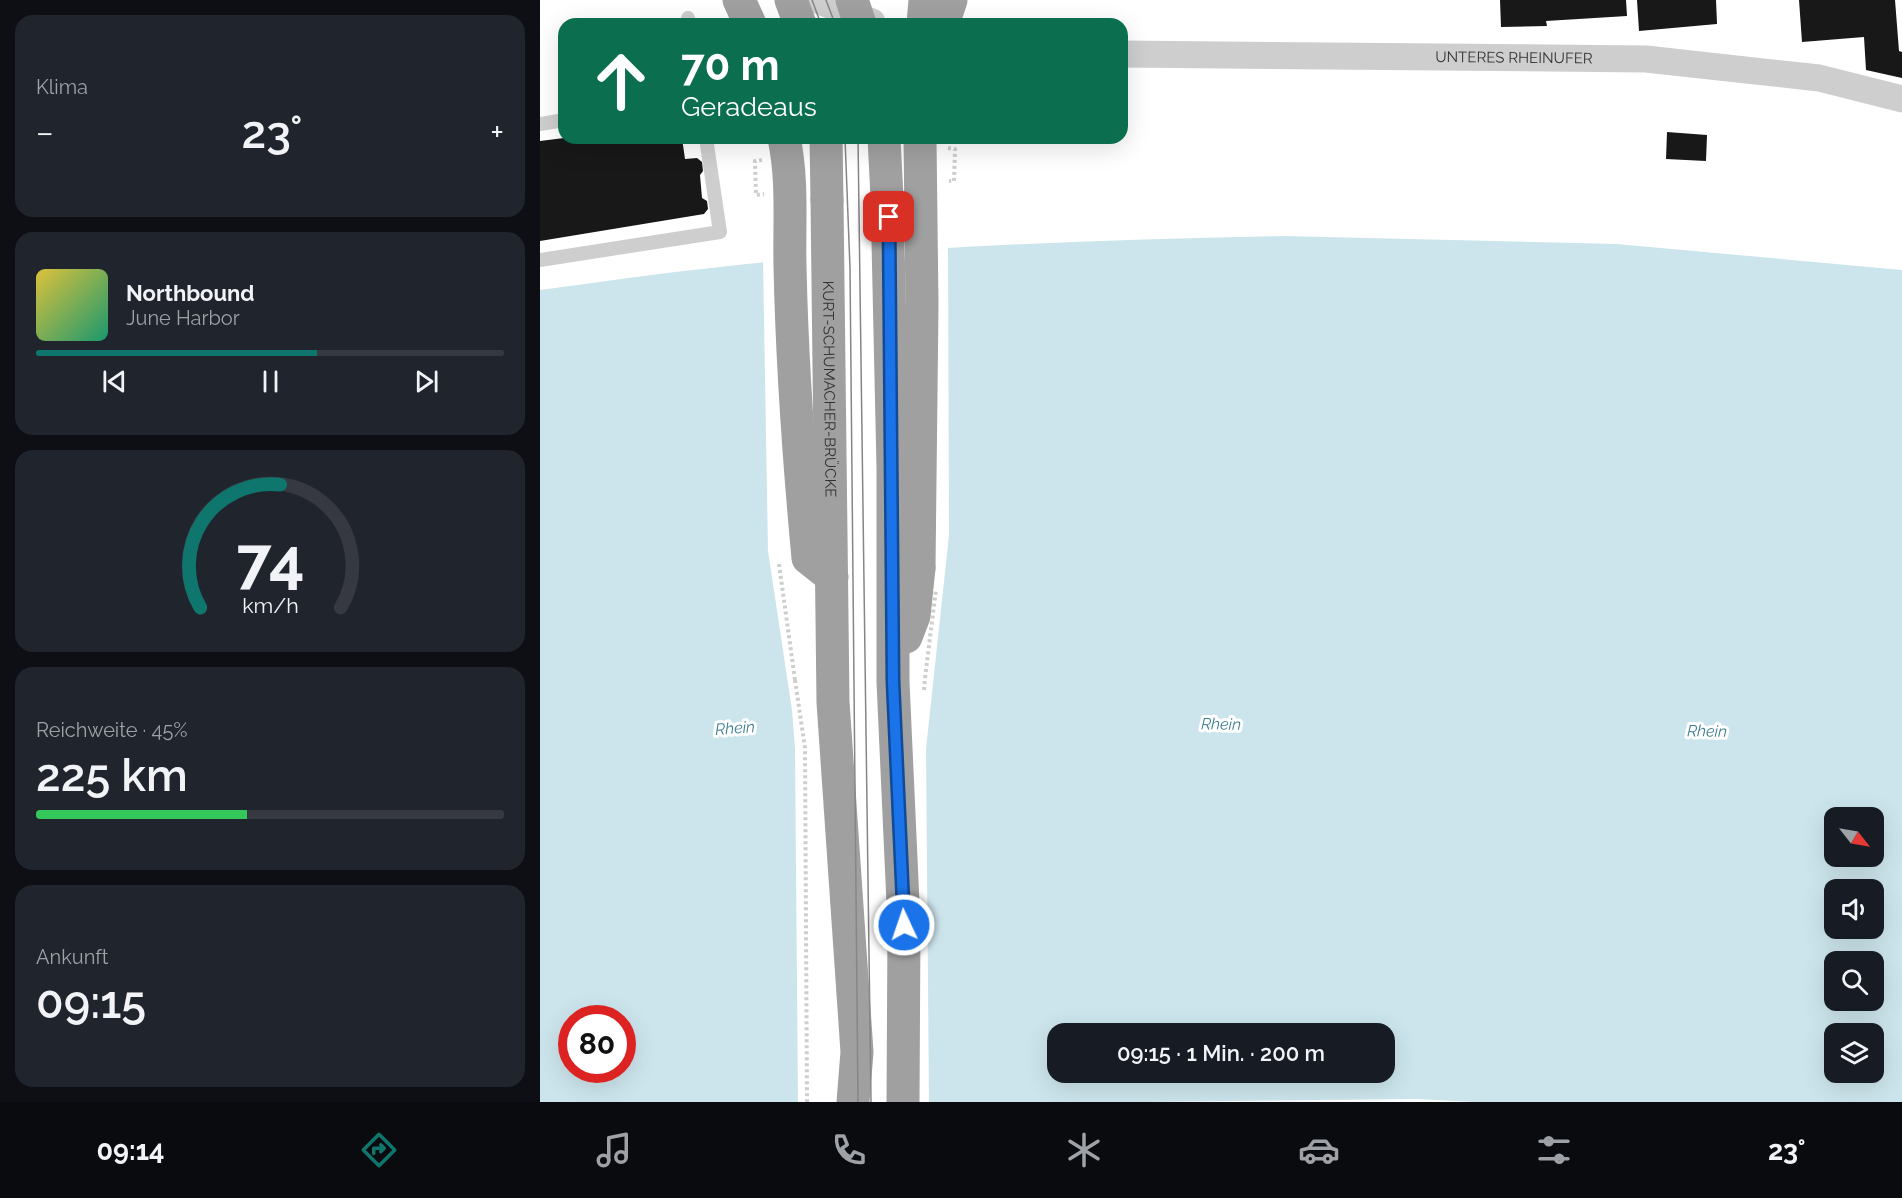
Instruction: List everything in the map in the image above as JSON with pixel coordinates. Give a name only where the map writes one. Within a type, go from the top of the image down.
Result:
[{"type":"highway","points":[[739,0],[747,18]]},
{"type":"highway","points":[[792,0],[798,18]]},
{"type":"highway","points":[[852,0],[858,18]]},
{"type":"highway","points":[[924,18],[925,0]]},
{"type":"highway","points":[[945,18],[951,0]]},
{"type":"highway","points":[[785,144],[790,198],[790,265],[801,477],[808,558],[832,577]]},
{"type":"highway","name":"KURT-SCHUMACHER-BRÜCKE","points":[[826,144],[833,702],[857,1052],[853,1102]]},
{"type":"highway","points":[[884,144],[891,315],[893,678],[904,925],[903,1102]]},
{"type":"highway","points":[[893,678],[914,616],[919,568],[922,305],[920,144]]},
{"type":"street","points":[[817,0],[861,18]]},
{"type":"street","name":"UNTERES RHEINUFER","points":[[1128,54],[1646,59],[1819,78],[1902,99]]},
{"type":"lane","points":[[540,124],[558,121]]},
{"type":"lane","points":[[540,260],[720,232],[707,144]]},
{"type":"path","points":[[954,181],[955,149]]},
{"type":"path","points":[[755,161],[756,195]]},
{"type":"path","points":[[795,680],[805,748],[807,1102]]},
{"type":"water","name":"Rhein","points":[[1283,236],[1617,244],[1902,270],[1902,1102],[1475,1102],[1415,1099],[1144,1102],[540,1102],[540,290],[698,269],[790,260],[931,249]]},
{"type":"pier","points":[[948,245],[949,535],[926,749],[929,1102],[798,1102],[795,749],[792,710],[768,551],[763,260]]},
{"type":"building","points":[[1500,0],[1626,0],[1627,16],[1546,21],[1547,26],[1501,27]]},
{"type":"building","points":[[1637,0],[1716,0],[1717,24],[1639,31]]},
{"type":"building","points":[[1799,0],[1895,0],[1899,51],[1902,52],[1902,78],[1866,70],[1864,37],[1802,42]]},
{"type":"building","points":[[1667,132],[1707,135],[1706,161],[1666,159]]},
{"type":"building","points":[[558,139],[558,144],[683,144],[685,159],[697,158],[702,162],[703,171],[700,175],[702,198],[707,201],[708,209],[704,214],[540,241],[540,141]]},
{"type":"tram line","points":[[812,0],[819,18]]},
{"type":"tram line","points":[[826,0],[833,18]]},
{"type":"tram line","points":[[845,144],[850,268],[858,1102]]},
{"type":"tram line","points":[[858,144],[871,1102]]},
{"type":"route","points":[[889,217],[893,468],[893,682],[904,925]]}]
